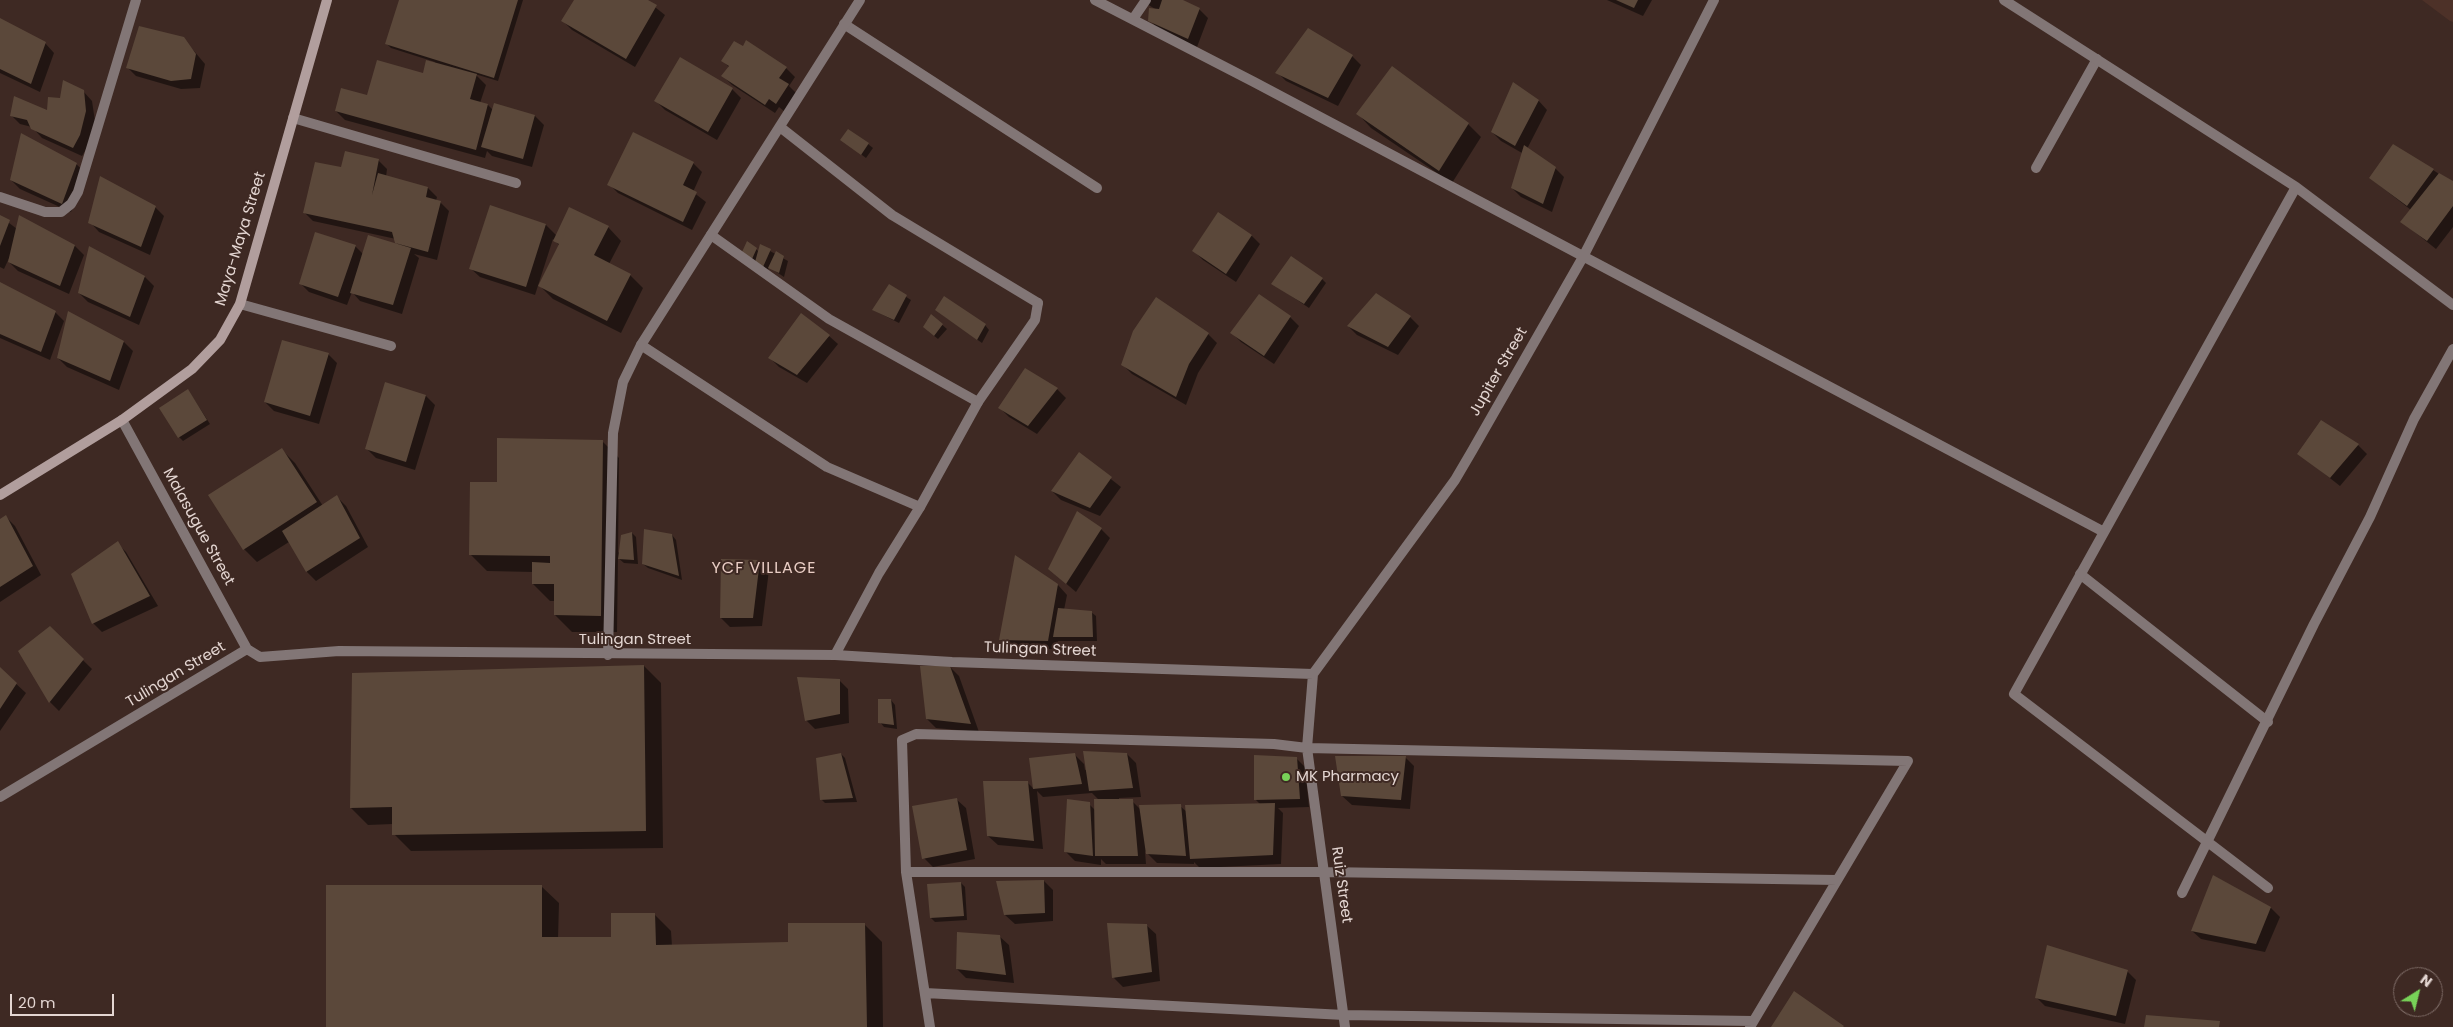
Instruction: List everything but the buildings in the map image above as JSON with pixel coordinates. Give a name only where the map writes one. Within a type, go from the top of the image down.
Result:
[{"type":"street","points":[[0,197],[46,212],[61,212],[71,204],[78,192],[136,0]]},
{"type":"street","name":"Maya-Maya Street","points":[[0,495],[122,420],[192,369],[220,340],[240,304],[327,0]]},
{"type":"street","points":[[608,655],[613,432],[623,382],[641,345],[860,0]]},
{"type":"street","points":[[1095,0],[2104,532]]},
{"type":"street","points":[[1133,19],[1146,0]]},
{"type":"street","name":"Jupiter Street","points":[[1313,674],[1454,480],[1584,257],[1714,0]]},
{"type":"street","points":[[2004,0],[2296,187],[2453,305]]},
{"type":"street","points":[[844,24],[1097,188]]},
{"type":"street","points":[[2036,168],[2097,59]]},
{"type":"street","points":[[293,118],[516,183]]},
{"type":"street","points":[[780,127],[892,215],[1038,303],[1035,320],[978,402],[920,507],[879,573],[836,655]]},
{"type":"street","points":[[2268,888],[2014,694],[2296,187]]},
{"type":"street","points":[[711,235],[829,319],[978,402]]},
{"type":"street","points":[[240,304],[391,346]]},
{"type":"street","points":[[641,345],[827,467],[920,507]]},
{"type":"street","points":[[2182,893],[2268,722],[2314,624],[2370,517],[2414,419],[2453,349]]},
{"type":"street","name":"Malasugue Street","points":[[122,420],[247,649]]},
{"type":"street","points":[[2080,574],[2268,722]]},
{"type":"street","name":"Tulingan Street","points":[[0,797],[247,649],[260,657],[339,651],[608,655],[836,655],[952,662],[1313,674]]},
{"type":"street","points":[[1307,748],[1313,674]]},
{"type":"street","points":[[925,993],[1344,1015],[1751,1024],[1908,761],[1307,748],[1274,744],[916,734],[902,740],[906,872],[930,1027]]},
{"type":"street","name":"Ruiz Street","points":[[1307,748],[1345,1027]]},
{"type":"street","points":[[906,872],[1324,872],[1837,880]]},
{"type":"shaded area","points":[[2422,0],[2453,0],[2453,22],[2450,21]]},
{"type":"place","name":"MK Pharmacy","points":[[1286,777]]},
{"type":"district","name":"YCF VILLAGE","points":[[764,569]]}]
